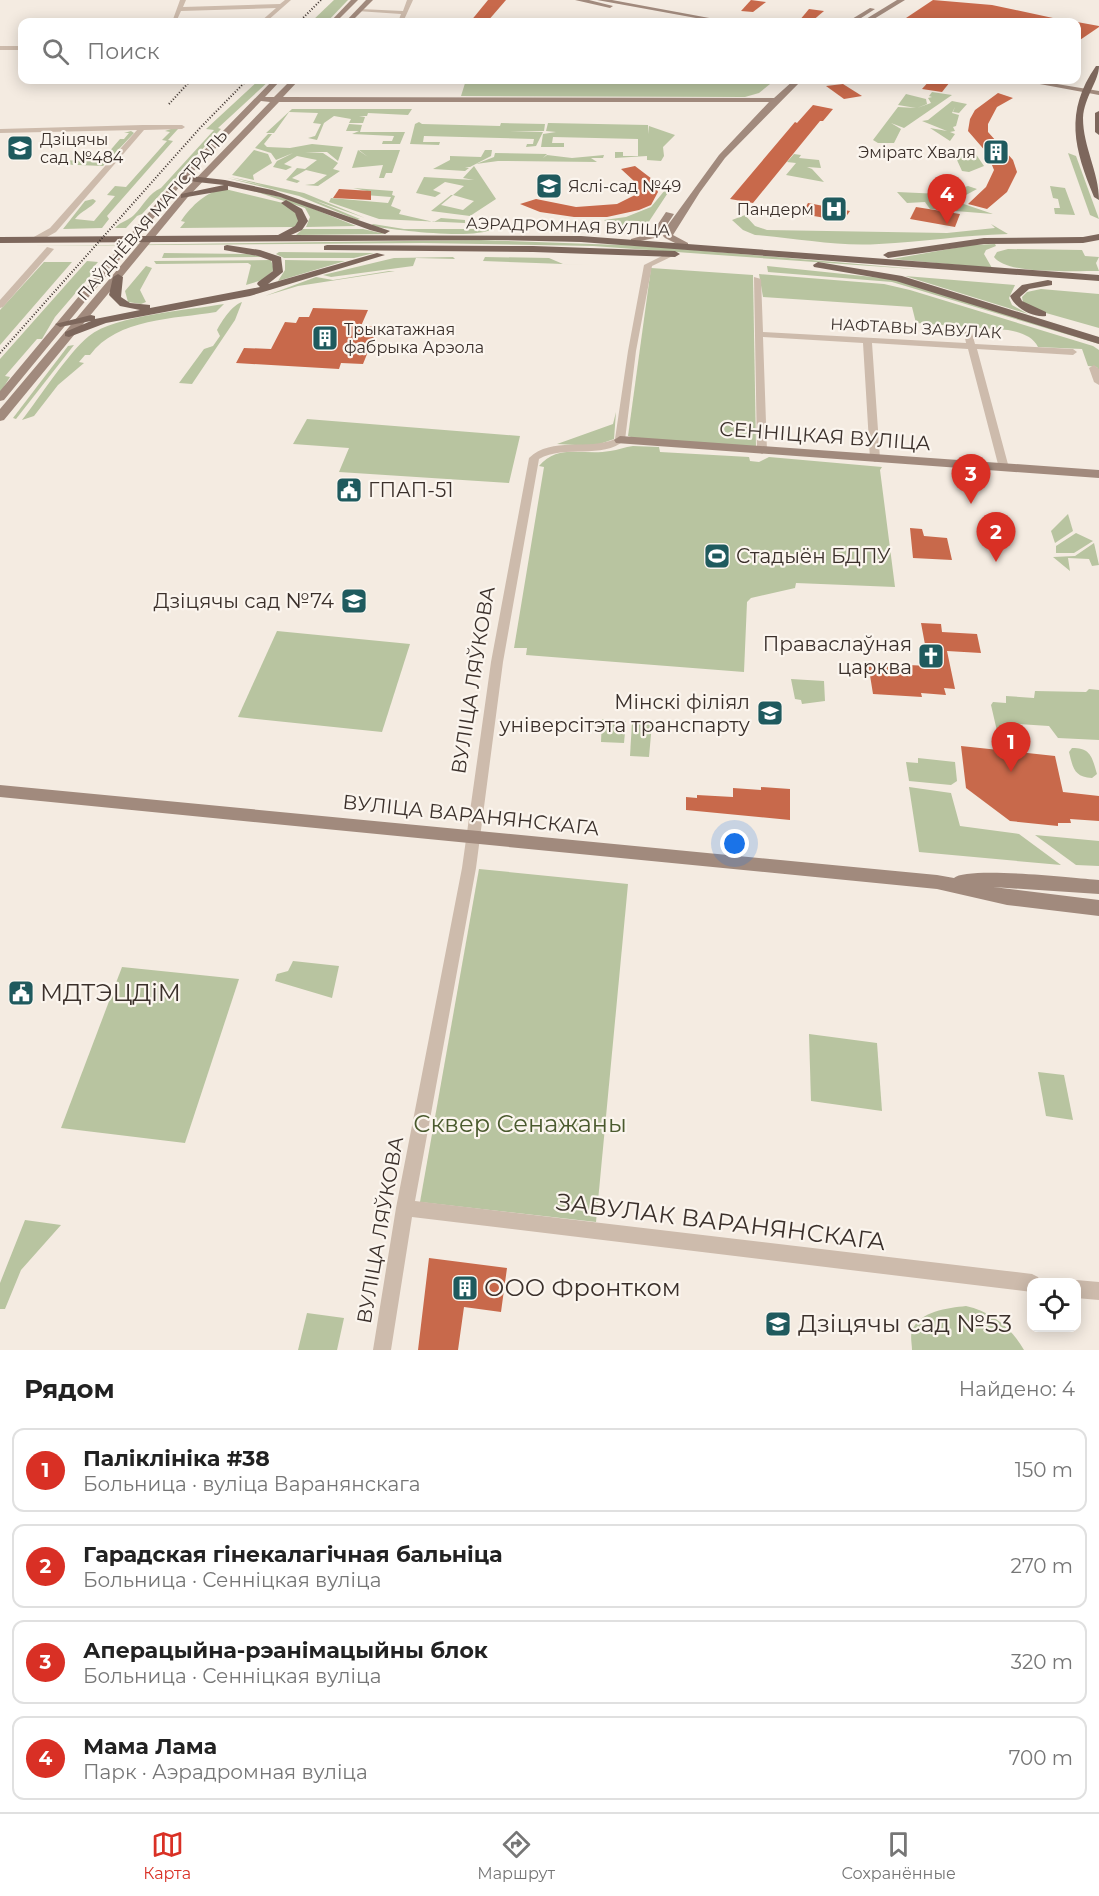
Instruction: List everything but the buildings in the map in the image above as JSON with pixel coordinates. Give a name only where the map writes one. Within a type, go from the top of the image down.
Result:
[{"type":"main road","points":[[337,18],[356,0]]},
{"type":"main road","points":[[352,18],[370,0]]},
{"type":"main road","points":[[578,0],[703,18]]},
{"type":"main road","points":[[600,0],[686,18]]},
{"type":"main road","points":[[636,7],[652,0]]},
{"type":"main road","points":[[857,18],[887,0]]},
{"type":"main road","points":[[872,18],[902,0]]},
{"type":"main road","points":[[345,10],[360,11]]},
{"type":"main road","points":[[1099,68],[1086,88],[1079,111],[1079,144],[1099,197]]},
{"type":"main road","name":"ПАЎДНЁВАЯ МАГІСТРАЛЬ","points":[[0,398],[182,178],[274,84]]},
{"type":"main road","name":"ПАЎДНЁВАЯ МАГІСТРАЛЬ","points":[[0,417],[184,196],[291,84]]},
{"type":"main road","points":[[634,241],[656,235],[699,171],[768,101],[792,84]]},
{"type":"main road","points":[[1054,84],[1086,88]]},
{"type":"main road","points":[[1067,84],[1099,91]]},
{"type":"main road","points":[[685,245],[669,238],[669,230],[718,160],[768,101],[777,86]]},
{"type":"main road","points":[[259,99],[768,101]]},
{"type":"main road","points":[[652,101],[732,103],[768,101]]},
{"type":"main road","points":[[732,103],[746,109]]},
{"type":"main road","points":[[1099,113],[1099,132]]},
{"type":"main road","points":[[182,178],[218,180],[295,199],[368,228],[414,237]]},
{"type":"main road","points":[[201,179],[289,203],[299,211],[303,221],[299,228],[282,236],[267,238]]},
{"type":"main road","points":[[184,196],[228,188]]},
{"type":"main road","points":[[52,231],[191,231],[253,238]]},
{"type":"main road","name":"АЭРАДРОМНАЯ ВУЛІЦА","points":[[0,240],[510,237],[634,241],[1018,272],[1090,284]]},
{"type":"main road","points":[[856,258],[975,241],[1083,240],[1099,237]]},
{"type":"main road","points":[[1018,272],[996,265],[988,255],[1006,247],[1099,248]]},
{"type":"main road","points":[[60,324],[256,286],[271,279],[278,272],[279,263],[271,256],[227,248]]},
{"type":"main road","name":"АЭРАДРОМНАЯ ВУЛІЦА","points":[[0,250],[227,248],[629,252],[1048,284],[1090,284],[1099,278]]},
{"type":"main road","points":[[69,334],[103,320],[246,294],[379,255],[430,249]]},
{"type":"main road","points":[[818,265],[898,278],[1099,341]]},
{"type":"main road","points":[[122,272],[114,295],[117,301],[129,306],[146,307]]},
{"type":"main road","points":[[1048,284],[1026,286],[1018,291],[1015,299],[1034,312],[1099,331]]},
{"type":"main road","points":[[71,311],[74,317],[81,319],[103,320]]},
{"type":"main road","name":"СЕННІЦКАЯ ВУЛІЦА","points":[[620,440],[1099,474]]},
{"type":"main road","name":"ВУЛІЦА ВАРАНЯНСКАГА","points":[[0,791],[938,882],[1004,880],[1099,887]]},
{"type":"main road","name":"ВУЛІЦА ВАРАНЯНСКАГА","points":[[938,882],[1007,898],[1099,908]]},
{"type":"street","points":[[176,18],[183,0]]},
{"type":"street","points":[[266,18],[288,0]]},
{"type":"street","points":[[403,18],[410,0]]},
{"type":"street","points":[[179,9],[280,6]]},
{"type":"street","points":[[360,11],[405,14]]},
{"type":"street","points":[[0,48],[18,48]]},
{"type":"street","points":[[35,240],[52,231],[143,127]]},
{"type":"street","points":[[0,131],[182,127]]},
{"type":"street","points":[[0,305],[50,249]]},
{"type":"street","points":[[629,252],[640,256],[648,265]]},
{"type":"street","points":[[648,265],[673,254]]},
{"type":"street","points":[[620,440],[632,351],[648,265]]},
{"type":"street","points":[[757,279],[762,451]]},
{"type":"street","points":[[968,333],[1004,468]]},
{"type":"street","name":"НАФТАВЫ ЗАВУЛАК","points":[[759,334],[1073,352]]},
{"type":"street","points":[[867,341],[875,459]]},
{"type":"street","points":[[1094,368],[1099,382]]},
{"type":"street","name":"ВУЛІЦА ЛЯЎКОВА","points":[[382,1350],[405,1208],[473,837],[497,663],[534,458],[556,448],[599,447],[620,440]]},
{"type":"street","name":"ЗАВУЛАК ВАРАНЯНСКАГА","points":[[405,1208],[1027,1282]]},
{"type":"street","points":[[1081,1289],[1099,1291]]},
{"type":"green space","points":[[334,0],[348,0],[331,18],[315,18]]},
{"type":"green space","points":[[255,84],[266,84],[218,128],[221,129],[142,214],[126,228],[115,228],[132,217],[214,130],[206,129]]},
{"type":"green space","points":[[465,84],[770,84],[759,93],[745,97],[461,96]]},
{"type":"green space","points":[[932,92],[952,95],[904,128],[891,123],[901,129],[894,143],[878,143],[873,140],[898,107],[916,108],[898,105],[906,94],[926,99],[927,104],[917,108],[931,103],[928,98],[932,97],[929,96]]},
{"type":"green space","points":[[952,101],[967,104],[959,113],[953,112],[955,107],[952,113],[959,115],[956,126],[953,127],[955,131],[950,132],[955,134],[950,141],[930,128],[947,131],[922,121],[928,120]]},
{"type":"green space","points":[[292,109],[412,109],[408,115],[368,113],[367,116],[359,116],[365,117],[363,123],[349,123],[351,119],[334,116],[324,123],[317,140],[308,138],[315,136],[321,124],[313,123],[318,113],[289,112],[274,133],[266,133]]},
{"type":"green space","points":[[419,122],[422,124],[500,126],[501,123],[545,124],[544,131],[510,131],[543,132],[536,146],[526,147],[527,144],[533,144],[534,139],[424,136],[423,142],[440,142],[439,145],[410,144],[415,124]]},
{"type":"green space","points":[[548,123],[648,125],[649,134],[649,126],[675,135],[663,147],[664,156],[661,161],[647,160],[647,156],[615,158],[615,152],[623,152],[623,156],[638,156],[638,139],[553,137],[552,143],[564,143],[564,147],[541,147],[543,134],[556,132],[546,131]]},
{"type":"green space","points":[[349,124],[362,125],[360,132],[405,132],[400,144],[382,144],[383,141],[392,141],[394,136],[352,134],[359,131],[346,131]]},
{"type":"green space","points":[[178,129],[168,140],[173,141],[107,216],[109,219],[102,228],[63,229],[85,201],[93,199],[96,201],[94,204],[75,219],[94,221],[115,196],[107,195],[115,186],[126,187],[167,141],[162,140],[170,132],[165,131]]},
{"type":"green space","points":[[131,131],[134,133],[103,166],[53,164],[48,160],[101,161],[120,139],[124,139],[129,133],[124,133]]},
{"type":"green space","points":[[268,134],[272,134],[264,144],[267,147],[290,148],[312,144],[343,147],[338,161],[327,152],[305,152],[323,153],[338,163],[333,169],[340,171],[318,186],[305,185],[314,184],[327,175],[306,170],[292,178],[300,181],[297,183],[286,180],[297,168],[305,169],[317,160],[297,156],[284,164],[292,167],[286,170],[273,167],[277,161],[293,153],[276,160],[271,153],[255,148]]},
{"type":"green space","points":[[254,150],[268,154],[272,163],[253,175],[254,180],[232,175]]},
{"type":"green space","points":[[358,150],[368,157],[359,150],[400,150],[392,173],[386,173],[384,178],[379,178],[383,165],[352,168]]},
{"type":"green space","points":[[485,150],[492,150],[491,156],[470,167],[465,167],[469,168],[465,171],[433,169],[450,160],[450,156],[481,157]]},
{"type":"green space","points":[[973,150],[984,166],[969,172],[962,171],[957,160],[948,155]]},
{"type":"green space","points":[[495,153],[547,154],[543,158],[547,155],[572,158],[604,155],[603,158],[591,158],[597,162],[498,161],[476,164],[494,157]]},
{"type":"green space","points":[[1068,153],[1076,156],[1099,219],[1090,215]]},
{"type":"green space","points":[[794,154],[801,155],[799,158],[819,160],[821,168],[807,167],[812,169],[824,182],[786,175],[796,163],[787,162]]},
{"type":"green space","points":[[474,166],[496,199],[470,216],[431,211],[464,186],[445,182],[433,190],[441,193],[435,197],[416,193],[424,177],[474,180],[463,178]],"holes":[[[453,195],[474,201],[463,210],[441,205]]]},
{"type":"green space","points":[[230,177],[304,193],[365,218],[314,200],[360,219],[357,220],[299,196],[227,178],[265,186]]},
{"type":"green space","points":[[675,178],[677,179],[646,226],[612,225],[604,220],[626,217],[651,207]]},
{"type":"green space","points":[[968,186],[977,189],[955,201],[993,214],[930,209],[925,202],[907,203],[897,192],[941,194]]},
{"type":"green space","points":[[1050,186],[1065,188],[1075,215],[1055,214],[1054,208],[1060,208],[1058,199],[1053,198]]},
{"type":"green space","points":[[353,188],[393,191],[392,195],[395,196],[391,206],[401,210],[399,214],[432,221],[379,219],[329,202],[331,198],[388,203],[391,197],[365,195],[367,191]]},
{"type":"green space","points":[[225,189],[283,203],[291,207],[300,220],[296,227],[180,228],[185,222],[181,221],[195,204],[218,190]]},
{"type":"green space","points":[[251,190],[289,199],[356,226],[306,227],[310,217],[305,208]]},
{"type":"green space","points":[[745,215],[755,226],[767,230],[947,233],[995,228],[991,224],[1008,234],[864,245],[833,243],[755,235],[743,230],[732,220]]},
{"type":"green space","points":[[441,218],[465,220],[465,223],[435,222]]},
{"type":"green space","points":[[373,224],[404,229],[493,229],[469,234],[452,234],[370,226]]},
{"type":"green space","points":[[303,229],[363,229],[385,234],[296,235]]},
{"type":"green space","points":[[480,240],[648,246],[927,270],[593,246],[423,243],[32,246]]},
{"type":"green space","points":[[995,244],[996,246],[986,250],[984,254],[992,268],[892,259],[972,245]]},
{"type":"green space","points":[[1008,249],[1082,250],[1085,256],[1099,257],[1096,263],[1099,271],[1028,270],[1002,263],[994,257],[997,252]]},
{"type":"green space","points":[[279,252],[374,253],[354,258],[284,258],[276,254]]},
{"type":"green space","points":[[164,253],[247,254],[265,257],[162,258]]},
{"type":"green space","points":[[453,257],[455,259],[416,258],[413,266],[331,277],[323,275],[394,258]]},
{"type":"green space","points":[[485,257],[549,258],[563,264],[483,261]]},
{"type":"green space","points":[[271,260],[274,270],[262,280],[246,285],[251,265],[248,263],[156,264],[154,261]]},
{"type":"green space","points":[[285,260],[345,261],[278,281],[285,270]]},
{"type":"green space","points":[[87,261],[98,262],[90,271],[91,275],[55,317],[42,339],[37,339],[5,376],[10,377],[0,393],[0,359]]},
{"type":"green space","points":[[44,262],[72,262],[0,345],[0,310]]},
{"type":"green space","points":[[146,266],[152,268],[140,290],[146,302],[141,304],[128,302],[125,291]]},
{"type":"green space","points":[[767,266],[892,279],[1099,342],[1099,344],[892,282],[768,272]]},
{"type":"green space","points":[[651,268],[753,275],[756,448],[640,440],[628,436]]},
{"type":"green space","points":[[395,271],[298,286],[265,296],[316,277],[333,280]]},
{"type":"green space","points":[[759,274],[884,284],[910,290],[1093,346],[1099,350],[1099,374],[1097,367],[1088,366],[1082,349],[1038,347],[1029,337],[1008,330],[916,323],[912,307],[763,297]]},
{"type":"green space","points":[[905,276],[1015,285],[1009,298],[1012,305],[1028,314],[1099,336]]},
{"type":"green space","points":[[1041,289],[1099,294],[1099,328],[1039,311],[1023,302],[1022,297],[1027,292]]},
{"type":"green space","points":[[242,302],[235,320],[192,384],[179,383],[204,349],[213,346],[220,336],[217,330],[235,306]]},
{"type":"green space","points":[[224,304],[216,312],[148,322],[115,334],[101,343],[90,355],[85,355],[79,362],[84,363],[58,385],[34,416],[22,420],[72,353],[89,336],[101,329],[134,318]]},
{"type":"green space","points":[[74,345],[16,419],[13,418],[68,346]]},
{"type":"green space","points":[[616,412],[614,439],[594,446],[557,444],[613,424]]},
{"type":"green space","points":[[307,419],[520,436],[509,483],[339,472],[349,448],[293,444]]},
{"type":"green space","name":"Стадыён БДПУ","points":[[633,446],[659,447],[660,452],[749,457],[750,461],[759,462],[769,457],[882,467],[880,470],[895,587],[796,583],[795,588],[751,598],[747,602],[744,672],[526,655],[527,648],[514,648],[544,467],[539,466],[546,459],[563,452],[613,451]]},
{"type":"green space","points":[[1068,514],[1073,531],[1055,543],[1051,531]]},
{"type":"green space","points":[[1076,533],[1093,541],[1074,553],[1056,553],[1056,546]]},
{"type":"green space","points":[[1094,543],[1099,565],[1092,566],[1089,559],[1068,558],[1070,571],[1053,557],[1075,556]]},
{"type":"green space","points":[[277,631],[410,644],[382,732],[238,717]]},
{"type":"green space","points":[[791,679],[824,681],[825,701],[802,704],[801,700],[795,699]]},
{"type":"green space","points":[[1089,689],[1099,690],[1099,740],[1058,738],[1049,726],[1018,724],[1019,734],[997,731],[991,705],[993,702],[1006,703],[1006,696],[1034,698],[1035,691],[1086,692]]},
{"type":"green space","points":[[602,719],[626,721],[624,743],[601,742]]},
{"type":"green space","points":[[632,722],[652,723],[649,757],[630,756]]},
{"type":"green space","points":[[1072,748],[1078,748],[1090,755],[1097,774],[1092,778],[1081,776],[1075,771],[1069,752]]},
{"type":"green space","points":[[918,758],[955,762],[957,781],[951,785],[909,781],[906,762],[918,763]]},
{"type":"green space","points":[[909,787],[951,793],[960,826],[1019,834],[1061,865],[919,852]]},
{"type":"green space","points":[[1035,835],[1099,841],[1099,866],[1076,865]]},
{"type":"green space","name":"Сквер Сенажаны","points":[[479,869],[628,884],[596,1222],[420,1202]]},
{"type":"green space","points":[[293,961],[339,966],[332,998],[275,981],[277,974],[288,971]]},
{"type":"green space","points":[[122,967],[239,979],[185,1143],[61,1128]]},
{"type":"green space","points":[[809,1034],[877,1043],[882,1111],[811,1101]]},
{"type":"green space","points":[[1038,1072],[1064,1075],[1073,1120],[1046,1116]]},
{"type":"green space","points":[[25,1220],[61,1225],[21,1270],[5,1309],[0,1309],[0,1283]]},
{"type":"green space","points":[[966,1306],[984,1312],[1000,1322],[1024,1350],[912,1350],[911,1333],[921,1319],[935,1312]]},
{"type":"green space","points":[[307,1313],[344,1318],[337,1350],[298,1350]]},
{"type":"railway","points":[[303,18],[321,0]]},
{"type":"railway","points":[[169,104],[187,84]]},
{"type":"railway","points":[[0,353],[200,128],[243,84]]},
{"type":"place","name":"Дзіцячы сад №484","points":[[20,148]]},
{"type":"place","name":"Эміратс Хваля","points":[[996,152]]},
{"type":"place","name":"Яслі-сад №49","points":[[549,186]]},
{"type":"place","name":"Пандерм","points":[[834,209]]},
{"type":"place","name":"Мама Лама","points":[[947,224]]},
{"type":"place","name":"Трыкатажная фабрыка Арэола","points":[[325,338]]},
{"type":"place","name":"ГПАП-51","points":[[349,490]]},
{"type":"place","name":"Аперацыйна-рэанімацыйны блок","points":[[971,504]]},
{"type":"place","name":"Стадыён БДПУ","points":[[717,556]]},
{"type":"place","name":"Гарадская гінекалагічная бальніца","points":[[996,562]]},
{"type":"place","name":"Дзіцячы сад №74","points":[[354,601]]},
{"type":"place","name":"Праваслаўная царква","points":[[931,656]]},
{"type":"place","name":"Мінскі філіял універсітэта транспарту","points":[[770,713]]},
{"type":"place","name":"Паліклініка #38","points":[[1011,772]]},
{"type":"place","name":"МДТЭЦДіМ","points":[[21,993]]},
{"type":"place","name":"ООО Фронтком","points":[[465,1288]]},
{"type":"place","name":"Дзіцячы сад №53","points":[[778,1324]]}]
